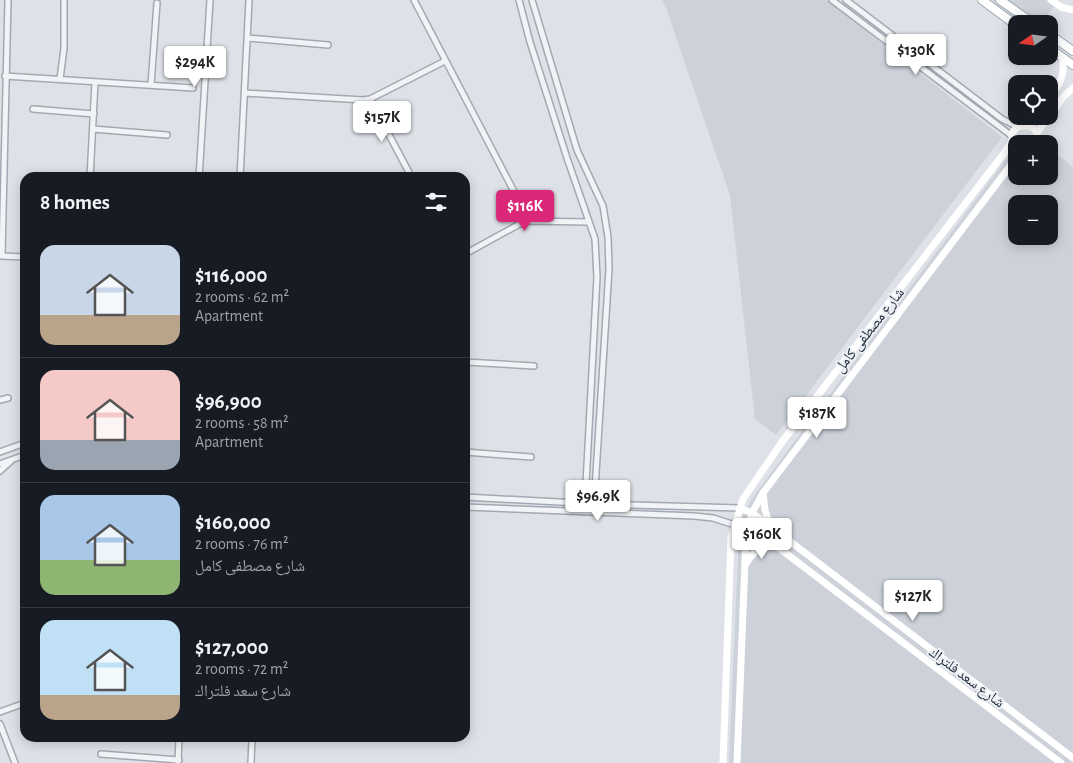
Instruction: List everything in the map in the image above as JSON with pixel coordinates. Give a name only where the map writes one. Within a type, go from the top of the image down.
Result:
[{"type":"main road","points":[[982,0],[1008,19]]},
{"type":"main road","points":[[1000,0],[1021,15]]},
{"type":"main road","points":[[1058,40],[1073,51]]},
{"type":"main road","points":[[1058,54],[1073,65]]},
{"type":"street","points":[[8,0],[1,256],[20,257]]},
{"type":"street","points":[[60,79],[64,48],[64,0]]},
{"type":"street","points":[[199,172],[210,0]]},
{"type":"street","points":[[240,172],[249,0]]},
{"type":"street","points":[[414,0],[520,203],[525,221]]},
{"type":"street","points":[[519,0],[535,59],[595,239],[597,277],[586,484],[582,512]]},
{"type":"street","points":[[532,0],[539,29],[578,150],[602,206],[608,237],[609,269],[595,489],[596,512]]},
{"type":"street","points":[[832,0],[1008,136]]},
{"type":"street","points":[[846,0],[1002,119],[1021,126],[1032,127],[1037,133],[1064,96],[1073,88]]},
{"type":"street","points":[[1051,0],[1062,8],[1073,10]]},
{"type":"street","points":[[151,85],[157,2]]},
{"type":"street","points":[[247,38],[328,45]]},
{"type":"street","points":[[1058,86],[1063,76],[1064,65],[1062,57]]},
{"type":"street","points":[[245,92],[356,101],[370,99],[445,61]]},
{"type":"street","points":[[5,76],[193,88]]},
{"type":"street","points":[[90,172],[95,82]]},
{"type":"street","points":[[370,99],[409,172]]},
{"type":"street","points":[[33,109],[94,114]]},
{"type":"street","name":"شارع مصطفى كامل","points":[[1017,135],[1021,126]]},
{"type":"street","points":[[93,129],[168,136]]},
{"type":"street","name":"شارع مصطفى كامل","points":[[723,763],[731,538],[740,508],[750,488],[782,442],[1008,149]]},
{"type":"street","name":"شارع مصطفى كامل","points":[[737,763],[746,536],[752,513],[763,493],[1008,169]]},
{"type":"street","points":[[470,251],[525,221],[588,222]]},
{"type":"street","points":[[470,362],[534,366]]},
{"type":"street","points":[[0,400],[8,398]]},
{"type":"street","points":[[0,452],[20,445]]},
{"type":"street","points":[[470,452],[530,457]]},
{"type":"street","points":[[0,464],[20,457]]},
{"type":"street","points":[[0,471],[12,460]]},
{"type":"street","points":[[763,493],[764,510],[770,526]]},
{"type":"street","points":[[470,496],[596,504],[740,508]]},
{"type":"street","points":[[470,507],[694,516],[713,518],[735,525]]},
{"type":"street","points":[[694,516],[695,507]]},
{"type":"street","name":"شارع سعد فلتراك","points":[[740,508],[752,513],[770,526],[1073,758]]},
{"type":"street","name":"شارع سعد فلتراك","points":[[735,525],[749,527],[775,545],[1061,763]]},
{"type":"street","points":[[745,570],[750,557],[761,548],[775,545]]},
{"type":"street","points":[[804,567],[811,558]]},
{"type":"street","points":[[816,577],[824,567]]},
{"type":"street","points":[[952,680],[958,671]]},
{"type":"street","points":[[962,687],[969,679]]},
{"type":"street","points":[[0,712],[20,706]]},
{"type":"street","points":[[0,724],[15,763]]},
{"type":"street","points":[[1041,748],[1047,738]]},
{"type":"street","points":[[101,754],[178,761],[179,742]]},
{"type":"street","points":[[251,763],[252,742]]},
{"type":"street","points":[[1050,754],[1056,746]]},
{"type":"shaded area","points":[[662,0],[826,0],[1002,137],[776,435],[755,419],[730,195]]},
{"type":"shaded area","points":[[992,0],[1059,0],[1047,15],[1013,15]]},
{"type":"shaded area","points":[[1058,155],[1073,167],[1073,763],[729,763],[739,532],[744,512],[753,497],[1008,157],[1008,185],[1058,185]]}]
